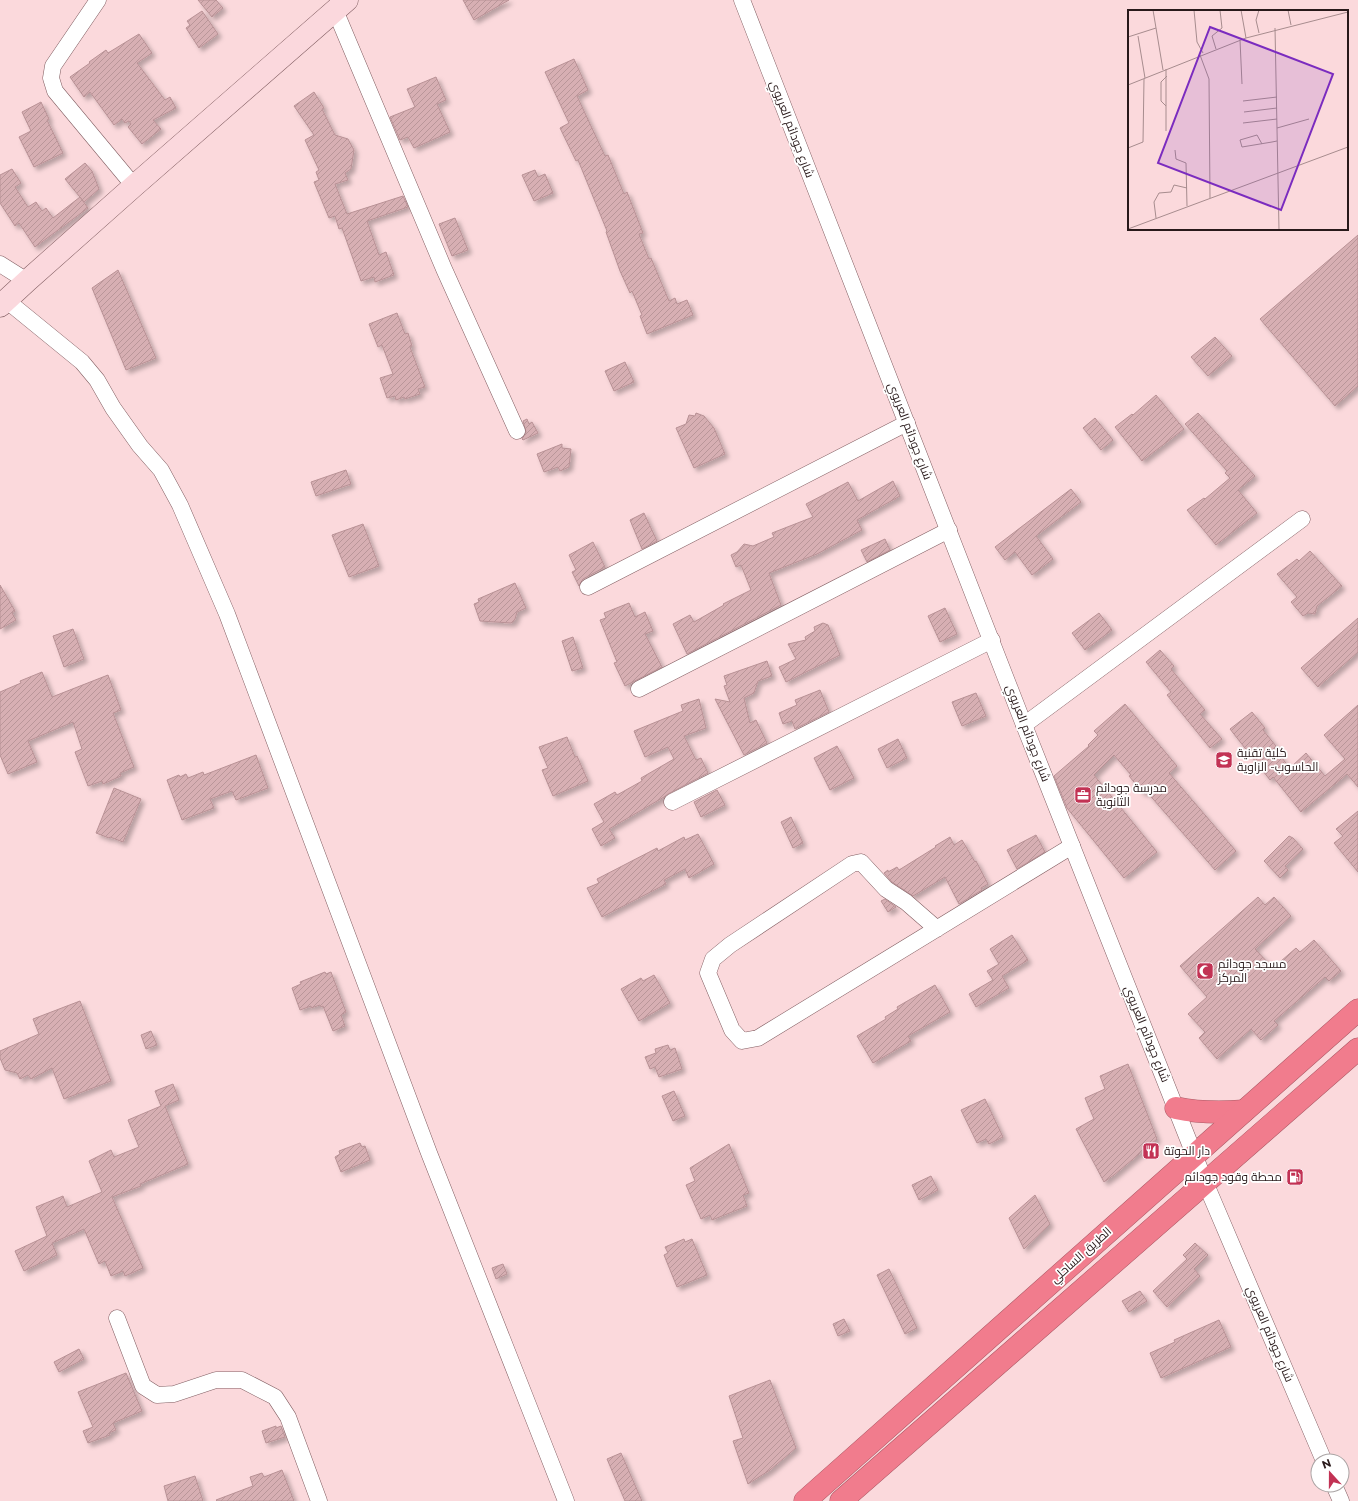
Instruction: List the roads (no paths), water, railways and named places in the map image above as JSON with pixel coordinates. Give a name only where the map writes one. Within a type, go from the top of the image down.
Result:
[{"type":"highway","name":"الطريق الساحلي","points":[[805,1501],[1358,1010]]},
{"type":"highway","points":[[841,1501],[1358,1049]]},
{"type":"highway","points":[[1176,1108],[1195,1112],[1214,1113],[1244,1111]]},
{"type":"street","points":[[98,0],[53,66],[51,78],[55,92],[134,186]]},
{"type":"street","name":"شارع جودائم العريوي","points":[[742,0],[1024,725],[1205,1182],[1321,1453]]},
{"type":"street","points":[[517,431],[444,269],[341,5],[26,281],[3,303],[82,362],[97,380],[113,408],[140,446],[161,470],[180,506],[227,614],[429,1153],[566,1501]]},
{"type":"street","points":[[0,264],[26,281]]},
{"type":"street","points":[[588,587],[907,422]]},
{"type":"street","points":[[1024,725],[1302,519]]},
{"type":"street","points":[[639,689],[949,530]]},
{"type":"street","points":[[672,802],[992,640]]},
{"type":"street","points":[[937,929],[906,902],[886,889],[861,862],[852,864],[730,944],[713,959],[708,973],[732,1030],[742,1041],[758,1038],[937,929],[1072,846]]},
{"type":"street","points":[[117,1318],[143,1386],[157,1395],[174,1394],[216,1380],[242,1380],[275,1397],[288,1417],[319,1501]]},
{"type":"place","name":"كلية تقنية الحاسوب- الزاوية","points":[[1224,760]]},
{"type":"place","name":"مدرسة جودائم الثانوية","points":[[1083,795]]},
{"type":"place","name":"مسجد جودائم المركز","points":[[1205,971]]},
{"type":"place","name":"دار الحوتة","points":[[1151,1151]]},
{"type":"place","name":"محطة وقود جودائم","points":[[1295,1177]]}]
